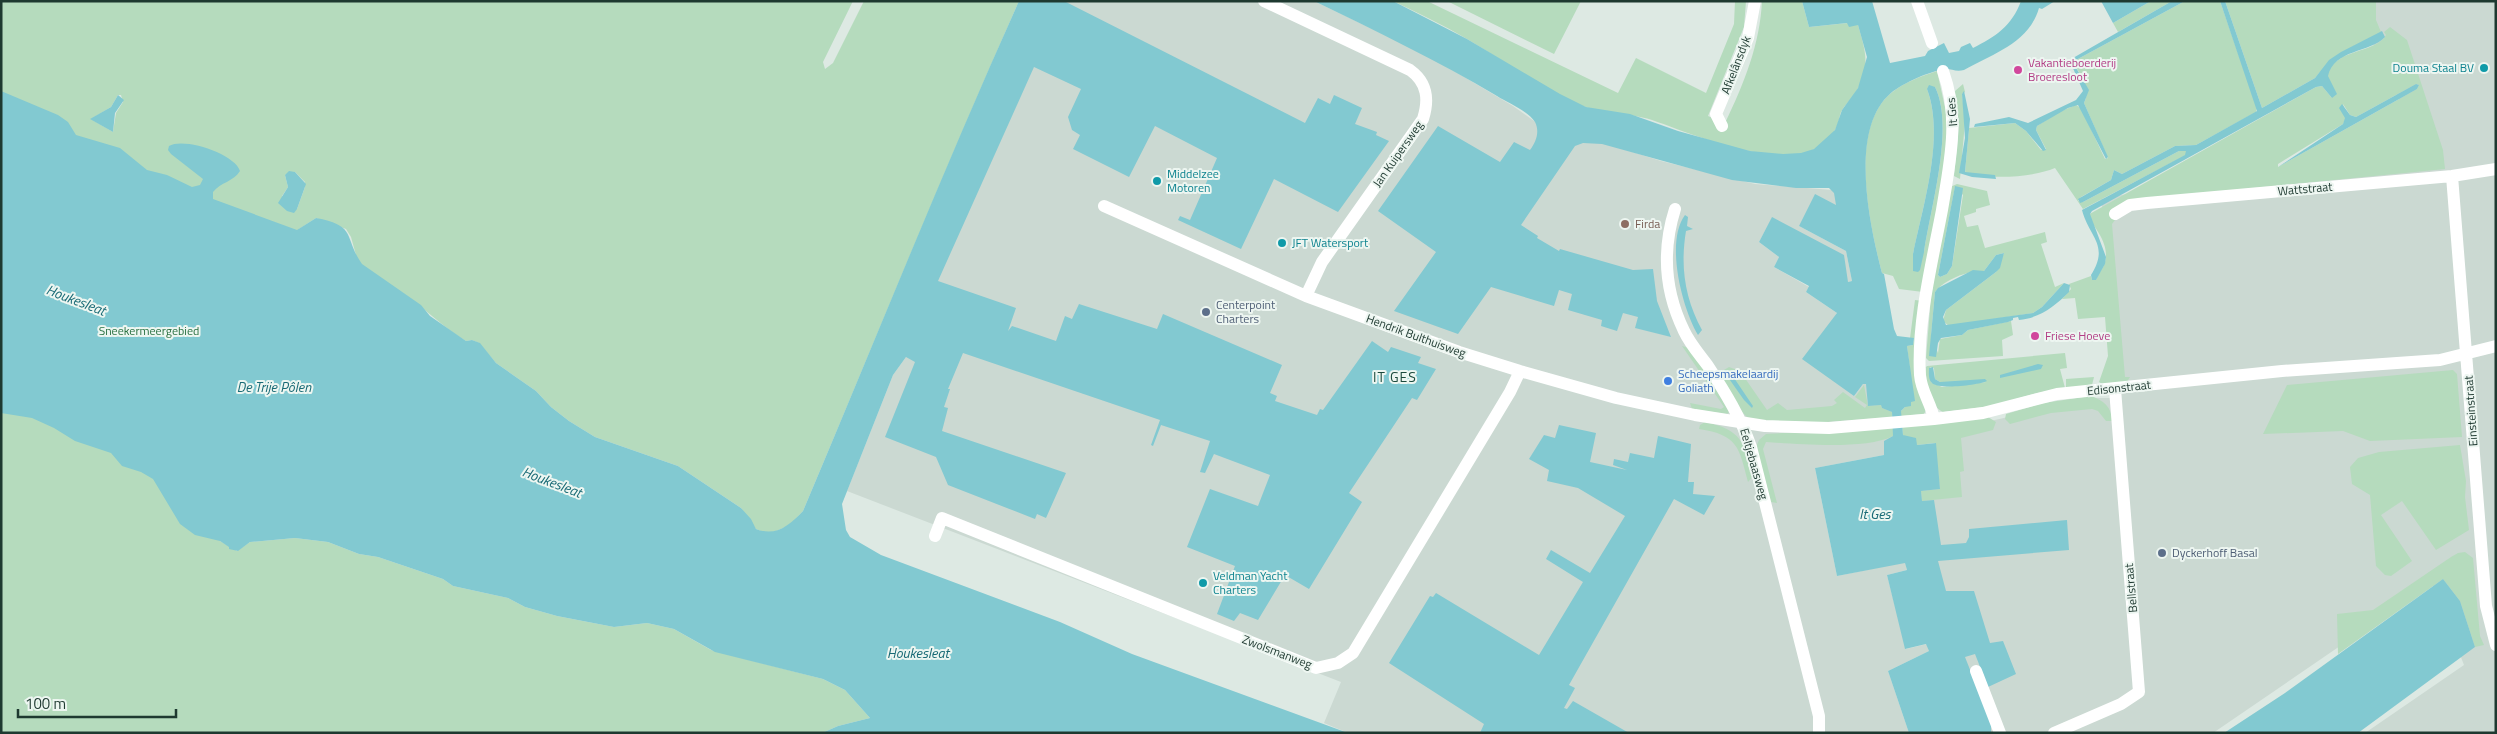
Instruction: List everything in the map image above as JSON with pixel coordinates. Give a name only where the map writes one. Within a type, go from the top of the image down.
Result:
[{"type":"street","name":"Jan Kuipersweg","points":[[1264,1],[1410,70],[1425,88],[1428,99],[1423,119],[1322,262],[1306,296]]},
{"type":"street","name":"Afkelânsdyk","points":[[1722,126],[1716,114],[1748,38],[1754,1]]},
{"type":"street","points":[[1917,1],[1932,42]]},
{"type":"street","name":"It Ges","points":[[1934,418],[1921,385],[1920,364],[1927,298],[1951,158],[1954,129],[1953,105],[1943,71]]},
{"type":"street","name":"Wattstraat","points":[[2115,214],[2130,206],[2147,203],[2452,176],[2496,169]]},
{"type":"street","name":"Einsteinstraat","points":[[2452,176],[2486,606],[2496,645]]},
{"type":"street","name":"Hendrik Bulthuisweg","points":[[1104,206],[1306,296],[1414,336],[1520,371],[1616,398],[1742,423]]},
{"type":"street","name":"Eeltjebaasweg","points":[[1675,208],[1668,231],[1667,249],[1667,270],[1673,301],[1685,333],[1742,423],[1751,447],[1819,716],[1819,733]]},
{"type":"street","name":"Edisonstraat","points":[[1742,423],[1793,428],[1829,428],[1897,422],[1983,413],[2057,394],[2282,371],[2440,360],[2467,355],[2496,346]]},
{"type":"street","name":"Zwolsmanweg","points":[[935,536],[942,518],[1316,668],[1338,663],[1353,653],[1510,392],[1520,371]]},
{"type":"street","name":"Bellstraat","points":[[2054,733],[2121,704],[2139,692],[2115,389]]},
{"type":"street","points":[[1976,671],[2000,733]]},
{"type":"shaded area","points":[[1059,1],[1314,1],[1429,56],[1513,106],[1534,121],[1661,161],[1755,184],[1832,190],[1835,193],[1837,205],[1799,226],[1846,251],[1852,281],[1848,282],[1772,218],[1759,242],[1779,257],[1774,267],[1809,287],[1806,292],[1837,313],[1834,319],[1854,396],[1863,384],[1866,384],[1892,412],[1893,436],[1884,455],[1815,468],[1837,576],[1905,562],[1907,570],[1887,575],[1906,649],[1927,644],[1929,651],[1888,671],[1909,733],[1348,733],[1324,723],[1341,682],[847,491],[893,375],[906,357],[940,274],[1034,66]]},
{"type":"shaded area","points":[[2366,1],[2496,1],[2496,733],[2365,733],[2464,665],[2432,583],[2213,733],[1991,733],[1954,641],[1916,501],[1917,455],[1990,421],[2096,398],[2111,398],[2112,284],[2101,199],[2229,174],[2428,162],[2367,30]]},
{"type":"green space","name":"Sneekermeergebied","points":[[1,1],[853,1],[823,62],[825,69],[833,63],[864,1],[1019,1],[803,511],[790,525],[774,532],[763,532],[756,529],[741,508],[678,466],[595,437],[569,421],[551,407],[536,391],[496,363],[479,343],[472,340],[466,341],[400,291],[220,541],[237,551],[250,542],[295,538],[328,542],[359,554],[378,557],[443,579],[453,586],[508,598],[525,607],[557,616],[614,627],[647,623],[674,629],[711,650],[823,679],[845,690],[870,718],[838,726],[822,733],[1,733]],"holes":[[[118,95],[121,95],[123,102],[116,113],[113,132],[91,119],[111,107]],[[295,172],[305,182],[297,209],[282,196],[288,187],[285,175]],[[316,218],[346,229],[351,237],[356,255],[299,229]]]},
{"type":"green space","points":[[1393,1],[1427,1],[1618,93],[1636,58],[1706,93],[1734,24],[1735,1],[1746,1],[1744,27],[1708,116],[1725,123],[1739,94],[1750,64],[1758,33],[1762,1],[1802,1],[1809,27],[1848,23],[1858,25],[1865,58],[1864,74],[1855,93],[1841,112],[1835,130],[1820,146],[1800,154],[1775,155],[1748,151],[1720,144],[1652,120],[1584,107],[1561,96],[1458,34]]},
{"type":"green space","points":[[1447,1],[1581,1],[1554,54]]},
{"type":"green space","points":[[2151,1],[2172,1],[2118,32],[2113,23]]},
{"type":"green space","points":[[2185,1],[2220,1],[2257,108],[2256,112],[2196,145],[2175,146],[2122,174],[2114,170],[2111,180],[2081,197],[2078,201],[2083,202],[2179,151],[2186,151],[2186,155],[2083,209],[2055,168],[2034,174],[2010,177],[1965,173],[1969,128],[2015,123],[2026,131],[2041,150],[2046,149],[2036,130],[2037,126],[2059,112],[2076,105],[2081,108],[2105,159],[2108,158],[2084,103],[2087,93],[2083,79],[2075,65],[2076,60]]},
{"type":"green space","points":[[2225,1],[2376,1],[2376,20],[2381,32],[2320,72],[2315,78],[2262,108]]},
{"type":"green space","points":[[2390,27],[2407,40],[2443,150],[2445,169],[2130,200],[2112,224],[2125,377],[2130,377],[2127,382],[2102,384],[2099,382],[2108,356],[2105,317],[2078,319],[2075,298],[2062,299],[2071,289],[2069,284],[2091,276],[2092,280],[2096,280],[2104,264],[2106,250],[2104,243],[2098,231],[2086,216],[2316,87],[2322,86],[2332,98],[2328,76],[2331,66],[2345,56],[2381,41],[2386,35],[2384,32]],"holes":[[[2416,84],[2419,85],[2417,89],[2278,167],[2278,164],[2343,124],[2346,118],[2343,104],[2350,115],[2356,117]]]},
{"type":"green space","points":[[1937,71],[1950,130],[1923,292],[1899,289],[1893,276],[1882,273],[1868,206],[1866,154],[1869,131],[1877,110],[1890,94],[1919,77]],"holes":[[[1935,87],[1941,104],[1943,124],[1942,145],[1924,252],[1913,254],[1927,193],[1933,150],[1934,128],[1932,108],[1927,89]]]},
{"type":"green space","points":[[1963,84],[1965,92],[1962,94],[1965,122],[1960,179],[1954,176],[1959,125],[1955,91]]},
{"type":"green space","points":[[1957,184],[1987,191],[1990,205],[1976,209],[1976,212],[1964,216],[1967,227],[1978,225],[1985,248],[2045,232],[2047,242],[2041,244],[2055,287],[2064,283],[2042,307],[2033,313],[1949,326],[1943,321],[1946,310],[1996,272],[2004,253],[1996,255],[1984,271],[1958,276],[1939,287],[1935,292],[1931,335],[1938,353],[1940,339],[1962,335],[1968,330],[2011,321],[2013,335],[2002,340],[2003,356],[1929,361],[1926,358],[1931,296],[1950,187]],"holes":[[[1955,187],[1963,195],[1952,266],[1947,274],[1940,277],[1938,275]]]},
{"type":"green space","points":[[1915,300],[1923,301],[1927,408],[1924,414],[1901,416],[1901,411],[1905,407],[1910,369],[1907,346],[1913,345],[1914,338],[1910,338]]},
{"type":"green space","points":[[1682,346],[1692,349],[1729,412],[1727,414],[1692,409],[1690,403],[1721,409],[1724,407]]},
{"type":"green space","points":[[2065,353],[2067,368],[2060,369],[2065,388],[2037,393],[1992,406],[1943,412],[1938,409],[1931,399],[1925,368],[1927,366]],"holes":[[[1930,367],[1934,368],[1935,379],[1940,382],[1986,382],[1942,387],[1931,382]]]},
{"type":"green space","points":[[1729,367],[1740,371],[1767,410],[1778,403],[1787,410],[1832,406],[1837,403],[1834,400],[1843,392],[1865,408],[1867,405],[1855,397],[1864,385],[1868,406],[1881,405],[1882,408],[1892,412],[1892,417],[1826,422],[1781,422],[1749,419],[1741,411],[1719,373]]},
{"type":"green space","points":[[2453,370],[2457,374],[2462,437],[2370,441],[2343,431],[2263,434],[2287,385]]},
{"type":"green space","points":[[2094,377],[2092,385],[2066,388],[2066,379]]},
{"type":"green space","points":[[2091,396],[2109,408],[2112,421],[2106,421],[2098,411],[2092,409],[2051,413],[2010,424],[2005,419],[2006,414],[2043,403]]},
{"type":"green space","points":[[1988,417],[1996,422],[1993,430],[1961,438],[1964,471],[1960,472],[1962,497],[1922,501],[1921,491],[1940,489],[1935,443],[1917,445],[1903,435],[1902,427]]},
{"type":"green space","points":[[1705,422],[1727,429],[1740,439],[1747,454],[1753,476],[1748,482],[1739,451],[1735,445],[1722,435],[1699,429],[1700,425]]},
{"type":"green space","points":[[1893,427],[1893,436],[1850,445],[1766,442],[1763,449],[1777,503],[1771,502],[1756,447],[1759,440],[1766,434]]},
{"type":"green space","points":[[2460,445],[2466,481],[2465,497],[2469,530],[2436,550],[2402,501],[2381,515],[2412,561],[2391,576],[2385,575],[2376,566],[2370,495],[2352,484],[2350,467],[2358,458],[2379,452]]},
{"type":"green space","points":[[2465,552],[2473,558],[2480,636],[2484,645],[2475,647],[2460,601],[2443,579],[2338,654],[2337,614],[2373,610],[2451,557]]},
{"type":"water","points":[[1019,1],[1064,1],[1305,123],[1318,98],[1330,104],[1334,95],[1362,108],[1355,124],[1377,132],[1376,135],[1389,141],[1338,212],[1274,179],[1241,249],[1178,220],[1180,216],[1190,220],[1217,158],[1155,126],[1129,177],[1073,149],[1080,135],[1072,130],[1068,117],[1081,89],[1034,67],[938,281],[1016,308],[1008,331],[1012,326],[1056,341],[1065,316],[1072,319],[1079,304],[1157,329],[1163,314],[1282,365],[1270,393],[1277,396],[1275,401],[1317,415],[1320,409],[1323,410],[1372,341],[1388,352],[1391,347],[1421,357],[1418,363],[1436,369],[1417,400],[1412,398],[1349,493],[1362,502],[1309,589],[1285,575],[1258,620],[1240,613],[1234,621],[1217,614],[1235,566],[1187,547],[1210,489],[1258,506],[1270,475],[1214,454],[1205,473],[1200,472],[1210,441],[1161,425],[1153,446],[1151,445],[1160,420],[963,353],[948,389],[950,389],[944,407],[948,408],[942,431],[1066,473],[1046,518],[1037,514],[1035,519],[948,485],[936,457],[885,437],[915,362],[906,357],[893,375],[842,504],[846,530],[850,537],[881,555],[1060,622],[1132,654],[1348,733],[822,733],[838,726],[870,718],[845,690],[823,679],[715,652],[674,629],[647,623],[614,627],[557,616],[525,607],[508,598],[453,586],[443,579],[378,557],[359,554],[328,542],[295,538],[250,542],[238,551],[229,549],[220,541],[195,535],[180,524],[153,479],[141,472],[122,466],[111,453],[75,441],[54,428],[32,418],[1,413],[1,91],[58,115],[68,122],[76,135],[120,148],[147,170],[167,175],[192,187],[200,185],[203,179],[171,154],[168,150],[169,146],[176,144],[197,145],[219,153],[236,165],[240,171],[234,178],[213,192],[213,199],[297,230],[316,218],[338,225],[348,234],[356,255],[362,264],[421,305],[430,316],[466,341],[472,340],[480,343],[496,363],[536,391],[551,407],[569,421],[595,437],[678,466],[741,508],[751,519],[756,529],[770,532],[776,531],[788,525],[803,511],[936,192]]},
{"type":"water","name":"It Ges","points":[[1314,1],[1393,1],[1467,39],[1560,94],[1586,107],[1630,114],[1678,131],[1750,151],[1783,154],[1801,153],[1814,149],[1835,130],[1842,110],[1858,88],[1867,57],[1858,25],[1849,27],[1847,23],[1809,27],[1802,1],[1872,1],[1890,63],[1925,56],[1928,51],[1944,43],[1949,53],[1959,51],[1961,47],[1970,43],[1973,48],[1989,40],[2002,30],[2013,17],[2021,1],[2055,1],[2042,9],[2039,8],[2027,30],[2018,39],[1997,53],[1964,70],[1946,69],[1925,75],[1902,85],[1891,93],[1878,109],[1870,130],[1866,154],[1868,205],[1872,231],[1882,273],[1884,274],[1894,329],[1897,336],[1914,338],[1913,345],[1907,346],[1915,401],[1911,402],[1911,406],[1905,407],[1901,411],[1903,435],[1916,438],[1917,445],[1936,443],[1940,489],[1921,491],[1922,501],[1934,500],[1941,545],[1966,543],[1969,537],[1969,529],[2067,520],[2069,550],[1938,561],[1946,591],[1974,591],[1990,643],[2003,641],[2016,674],[1988,687],[1975,654],[1965,657],[1991,723],[1991,733],[1909,733],[1888,671],[1929,651],[1926,644],[1905,649],[1887,575],[1907,570],[1905,563],[1837,576],[1815,468],[1884,455],[1884,441],[1893,436],[1892,412],[1882,408],[1881,405],[1868,406],[1866,384],[1863,384],[1854,396],[1802,359],[1837,313],[1806,292],[1809,286],[1774,267],[1779,257],[1759,242],[1772,217],[1844,255],[1848,282],[1852,281],[1846,251],[1799,226],[1815,194],[1836,205],[1834,193],[1829,188],[1796,188],[1732,180],[1602,144],[1583,143],[1575,146],[1521,225],[1538,236],[1537,238],[1559,251],[1560,249],[1633,270],[1653,269],[1657,301],[1671,337],[1635,328],[1638,317],[1623,313],[1617,331],[1601,326],[1602,320],[1568,310],[1572,294],[1559,290],[1554,306],[1491,287],[1458,334],[1394,311],[1436,252],[1378,211],[1438,126],[1500,162],[1514,142],[1530,150],[1537,137],[1537,129],[1532,118],[1523,111],[1475,83]]},
{"type":"water","points":[[2101,1],[2151,1],[2113,23]]},
{"type":"water","points":[[2172,1],[2185,1],[2076,60],[2075,66],[2089,90],[2084,103],[2108,157],[2106,159],[2078,105],[2068,108],[2037,126],[2036,130],[2046,150],[2043,151],[2026,131],[2015,123],[1974,127],[1975,124],[2009,117],[2028,123],[2076,100],[2083,91],[2072,66],[2073,58]]},
{"type":"water","points":[[2220,1],[2225,1],[2262,108],[2315,78],[2329,60],[2341,52],[2382,31],[2385,37],[2371,46],[2353,52],[2337,61],[2328,76],[2337,94],[2332,98],[2322,86],[2316,87],[2092,211],[2090,214],[2106,257],[2105,264],[2096,280],[2092,280],[2091,275],[2099,256],[2098,248],[2082,210],[2185,155],[2186,151],[2179,151],[2083,202],[2080,203],[2078,199],[2111,180],[2114,170],[2122,174],[2175,146],[2196,145],[2257,111]]},
{"type":"water","points":[[2416,84],[2419,85],[2417,89],[2278,167],[2343,124],[2345,118],[2339,108],[2342,104],[2350,115],[2356,117]]},
{"type":"water","points":[[1929,85],[1935,87],[1941,104],[1943,124],[1942,145],[1924,252],[1918,272],[1913,271],[1913,254],[1927,193],[1933,149],[1934,128],[1932,108],[1927,89]]},
{"type":"water","points":[[1964,91],[1970,119],[1965,172],[1995,175],[1996,179],[1972,177],[1959,173],[1965,138],[1962,94]]},
{"type":"water","points":[[118,95],[124,100],[115,113],[113,132],[90,119],[111,107]]},
{"type":"water","points":[[289,171],[295,172],[306,184],[294,213],[287,211],[278,203],[288,187],[285,175]]},
{"type":"water","points":[[1955,186],[1963,188],[1952,266],[1947,274],[1940,277],[1938,275]]},
{"type":"water","points":[[1685,215],[1688,217],[1687,226],[1693,229],[1686,231],[1684,244],[1685,282],[1691,307],[1702,330],[1698,335],[1686,309],[1676,258],[1676,241],[1679,227]]},
{"type":"water","points":[[2004,253],[2000,268],[1996,272],[1946,310],[1943,317],[1946,325],[2033,313],[2042,307],[2064,283],[2070,285],[2069,292],[2053,306],[2034,317],[2019,320],[2018,317],[2013,318],[2013,320],[2008,322],[1968,330],[1962,335],[1941,338],[1938,343],[1936,357],[1929,356],[1935,292],[1938,288],[1973,270],[1984,271],[1996,255]]},
{"type":"water","points":[[2038,364],[2043,365],[2041,369],[2000,378],[2000,375]]},
{"type":"water","points":[[1933,367],[1935,379],[1940,382],[1985,379],[1987,381],[1959,386],[1936,385],[1929,378],[1929,368]]},
{"type":"water","points":[[1726,370],[1730,372],[1753,406],[1752,408],[1725,373]]},
{"type":"water","points":[[1559,425],[1596,433],[1590,462],[1627,470],[1613,465],[1614,459],[1628,462],[1630,453],[1654,458],[1658,436],[1691,444],[1688,482],[1694,482],[1693,494],[1715,496],[1704,515],[1674,499],[1569,685],[1575,688],[1564,708],[1567,709],[1573,701],[1629,733],[1480,733],[1484,724],[1389,663],[1430,596],[1433,597],[1436,593],[1539,655],[1583,582],[1546,559],[1551,550],[1590,573],[1625,516],[1578,488],[1547,481],[1549,470],[1529,459],[1544,435],[1555,438]]},
{"type":"water","points":[[2443,579],[2460,601],[2475,647],[2358,733],[2224,733],[2285,693]]},
{"type":"place","name":"Douma Staal BV","points":[[2484,68]]},
{"type":"place","name":"Vakantieboerderij Broeresloot","points":[[2018,70]]},
{"type":"place","name":"Middelzee Motoren","points":[[1157,181]]},
{"type":"place","name":"Firda","points":[[1625,224]]},
{"type":"place","name":"JFT Watersport","points":[[1282,243]]},
{"type":"place","name":"Centerpoint Charters","points":[[1206,312]]},
{"type":"place","name":"Friese Hoeve","points":[[2035,336]]},
{"type":"place","name":"Scheepsmakelaardij Goliath","points":[[1668,381]]},
{"type":"place","name":"Dyckerhoff Basal","points":[[2162,553]]},
{"type":"place","name":"Veldman Yacht Charters","points":[[1203,583]]},
{"type":"district","name":"IT GES","points":[[1395,377]]},
{"type":"water label","name":"Houkesleat","points":[[76,300]]},
{"type":"water label","name":"De Trije Pôlen","points":[[274,387]]},
{"type":"water label","name":"Houkesleat","points":[[552,482]]},
{"type":"water label","name":"Houkesleat","points":[[918,653]]}]
